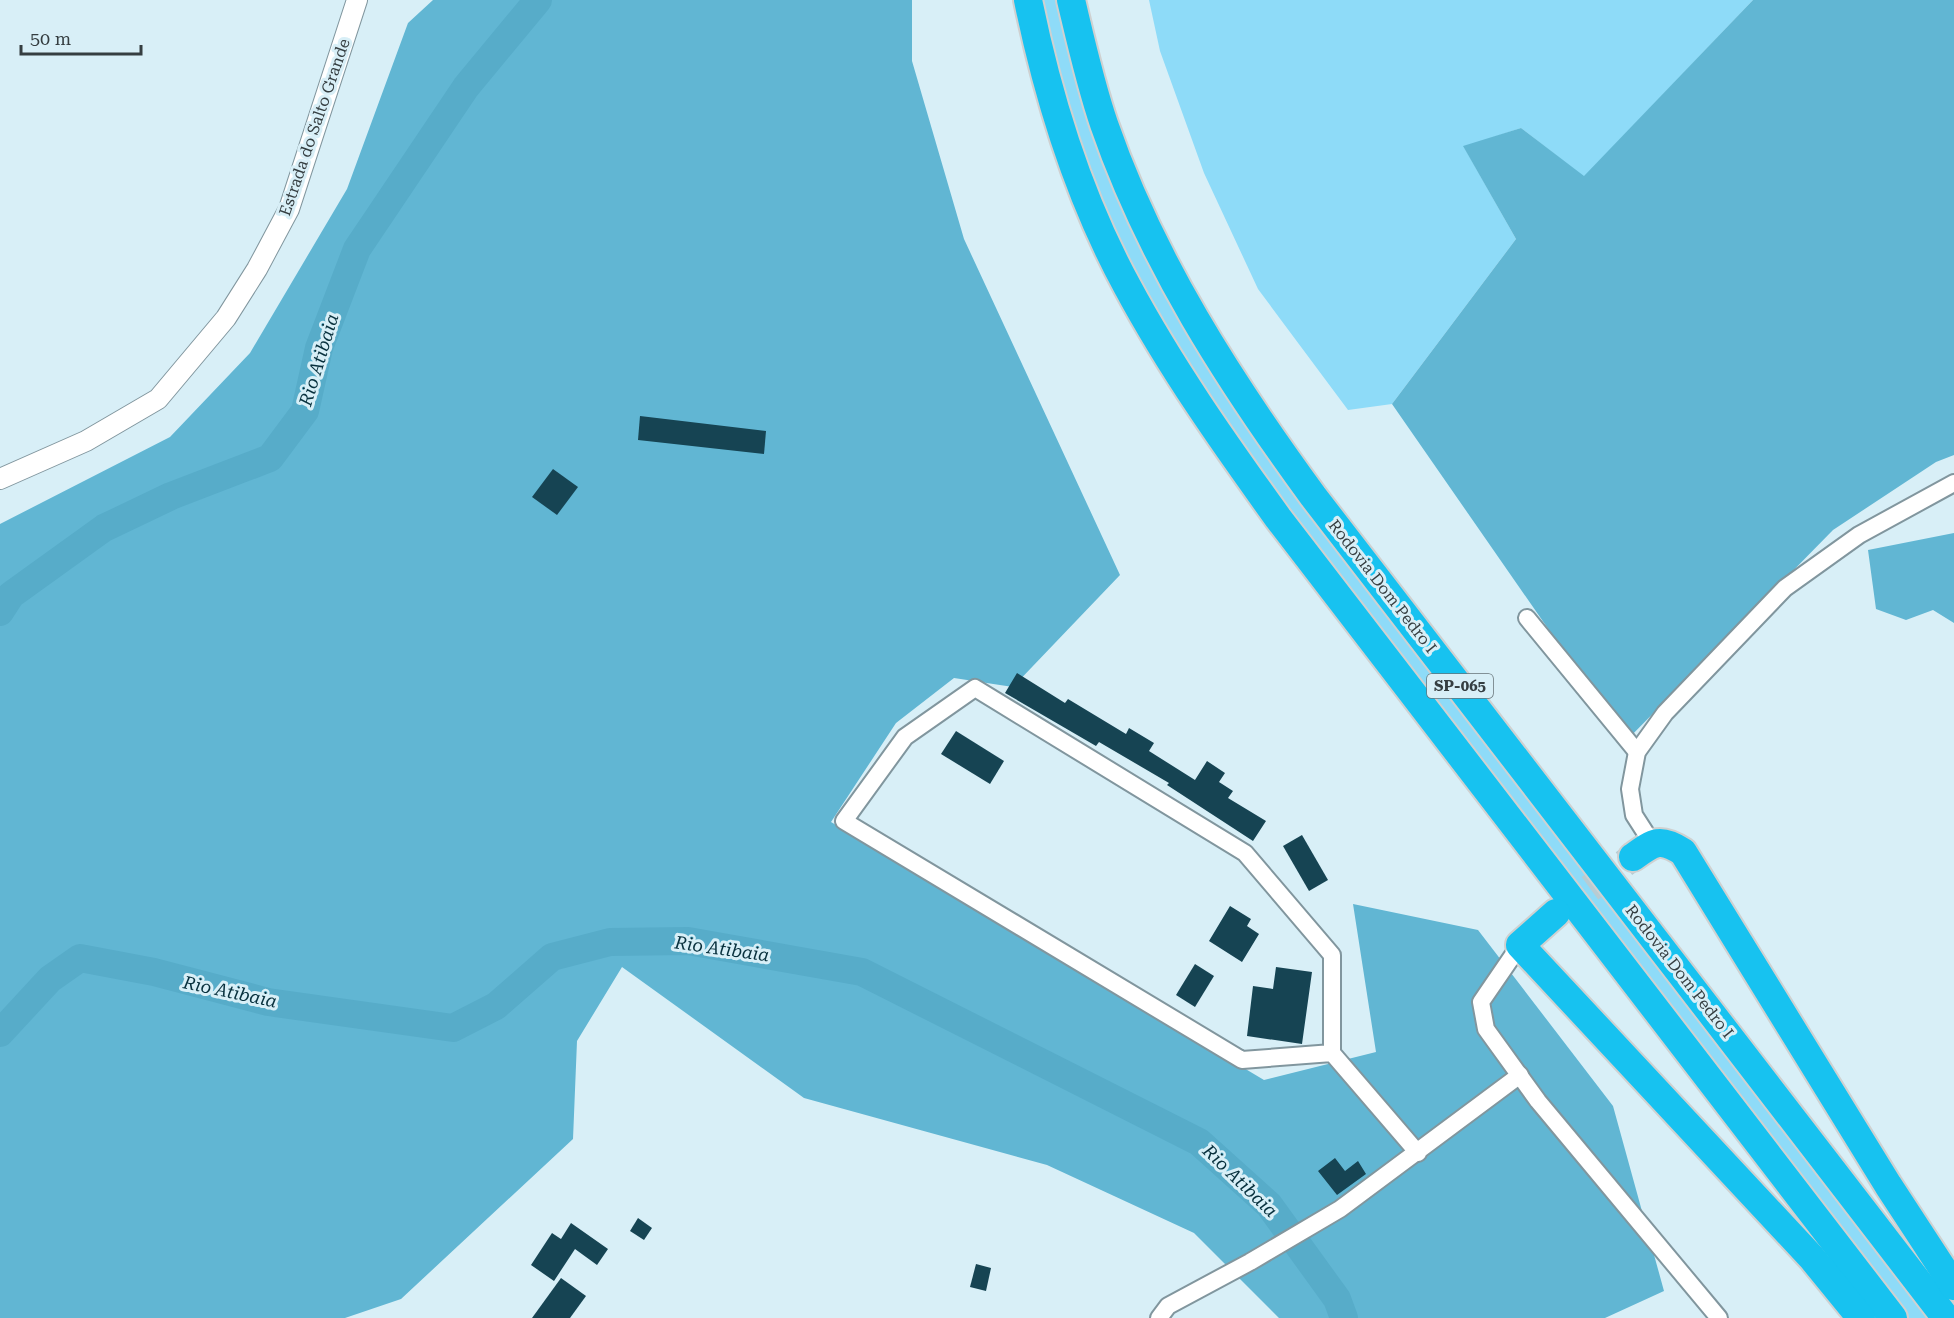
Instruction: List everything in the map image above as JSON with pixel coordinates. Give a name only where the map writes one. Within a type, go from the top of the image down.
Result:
[{"type":"highway","name":"SP-065","points":[[1028,0],[1047,81],[1068,150],[1097,222],[1126,285],[1202,412],[1278,518],[1893,1318]]},
{"type":"highway","name":"Rodovia Dom Pedro I","points":[[1071,0],[1088,72],[1124,178],[1155,245],[1224,370],[1313,496],[1946,1318]]},
{"type":"highway","points":[[1643,850],[1669,842],[1683,852],[1888,1185],[1954,1286]]},
{"type":"highway","points":[[1556,913],[1520,945],[1788,1232],[1861,1318]]},
{"type":"street","name":"Estrada do Salto Grande","points":[[0,479],[87,441],[158,399],[226,318],[257,270],[289,209],[357,0]]},
{"type":"street","points":[[1643,850],[1630,789],[1637,752],[1665,713],[1785,588],[1859,535],[1954,483]]},
{"type":"street","points":[[1527,618],[1637,752]]},
{"type":"street","points":[[1332,1053],[1242,1059],[844,821],[905,737],[975,688],[1245,853],[1332,955],[1332,1053],[1418,1153]]},
{"type":"street","points":[[1520,945],[1481,1002],[1486,1029],[1560,1128],[1719,1318]]},
{"type":"street","points":[[1159,1318],[1168,1306],[1250,1262],[1340,1209],[1520,1075]]},
{"type":"shaded area","points":[[433,0],[912,0],[912,61],[964,239],[1120,575],[1013,687],[954,678],[896,723],[831,822],[1264,1080],[1376,1052],[1353,904],[1478,930],[1613,1106],[1664,1291],[1605,1318],[1279,1318],[1194,1233],[1047,1165],[804,1098],[622,967],[577,1041],[573,1139],[401,1299],[345,1318],[0,1318],[0,524],[170,437],[250,353],[347,189],[408,23]]},
{"type":"shaded area","points":[[1035,0],[1059,0],[1140,237],[1933,1318],[1904,1318],[1452,729],[1179,363],[1094,192]]},
{"type":"shaded area","points":[[1149,0],[1753,0],[1584,177],[1521,128],[1464,147],[1516,239],[1392,404],[1348,410],[1258,289],[1204,173],[1160,51]]},
{"type":"shaded area","points":[[1753,0],[1954,0],[1954,455],[1936,462],[1833,530],[1626,741],[1392,404],[1516,239],[1463,146],[1521,128],[1584,176]]},
{"type":"shaded area","points":[[1954,533],[1954,623],[1933,610],[1906,620],[1876,609],[1868,550]]},
{"type":"building","points":[[640,416],[766,431],[764,454],[638,440]]},
{"type":"building","points":[[553,469],[578,487],[557,515],[532,497]]},
{"type":"building","points":[[1017,673],[1065,703],[1068,699],[1126,734],[1129,728],[1154,743],[1149,751],[1195,780],[1207,761],[1225,773],[1219,782],[1233,791],[1228,798],[1266,821],[1253,841],[1167,785],[1169,783],[1099,742],[1096,746],[1005,693]]},
{"type":"building","points":[[956,731],[1004,761],[990,784],[941,754]]},
{"type":"building","points":[[1302,835],[1328,880],[1309,891],[1283,846]]},
{"type":"building","points":[[1230,906],[1251,919],[1247,926],[1259,934],[1242,962],[1209,941]]},
{"type":"building","points":[[1195,964],[1214,976],[1195,1007],[1176,995]]},
{"type":"building","points":[[1276,967],[1312,972],[1302,1044],[1247,1036],[1253,986],[1273,989]]},
{"type":"building","points":[[1335,1158],[1345,1171],[1358,1161],[1366,1174],[1337,1195],[1318,1171]]},
{"type":"building","points":[[638,1218],[652,1228],[644,1240],[630,1231]]},
{"type":"building","points":[[571,1223],[608,1249],[597,1265],[575,1249],[554,1281],[531,1265],[552,1233],[561,1239]]},
{"type":"building","points":[[976,1264],[991,1268],[986,1291],[970,1287]]},
{"type":"building","points":[[561,1278],[586,1296],[570,1318],[532,1318]]},
{"type":"waterway","name":"Rio Atibaia","points":[[0,612],[11,595],[104,528],[171,496],[270,458],[305,411],[319,348],[357,249],[466,87],[538,0]]},
{"type":"waterway","name":"Rio Atibaia","points":[[0,1033],[50,979],[80,958],[154,972],[268,1002],[453,1028],[496,1006],[552,957],[610,942],[688,941],[862,972],[1199,1142],[1269,1205],[1337,1299],[1344,1318]]},
{"type":"tunnel","points":[[1556,913],[1633,857]]}]
